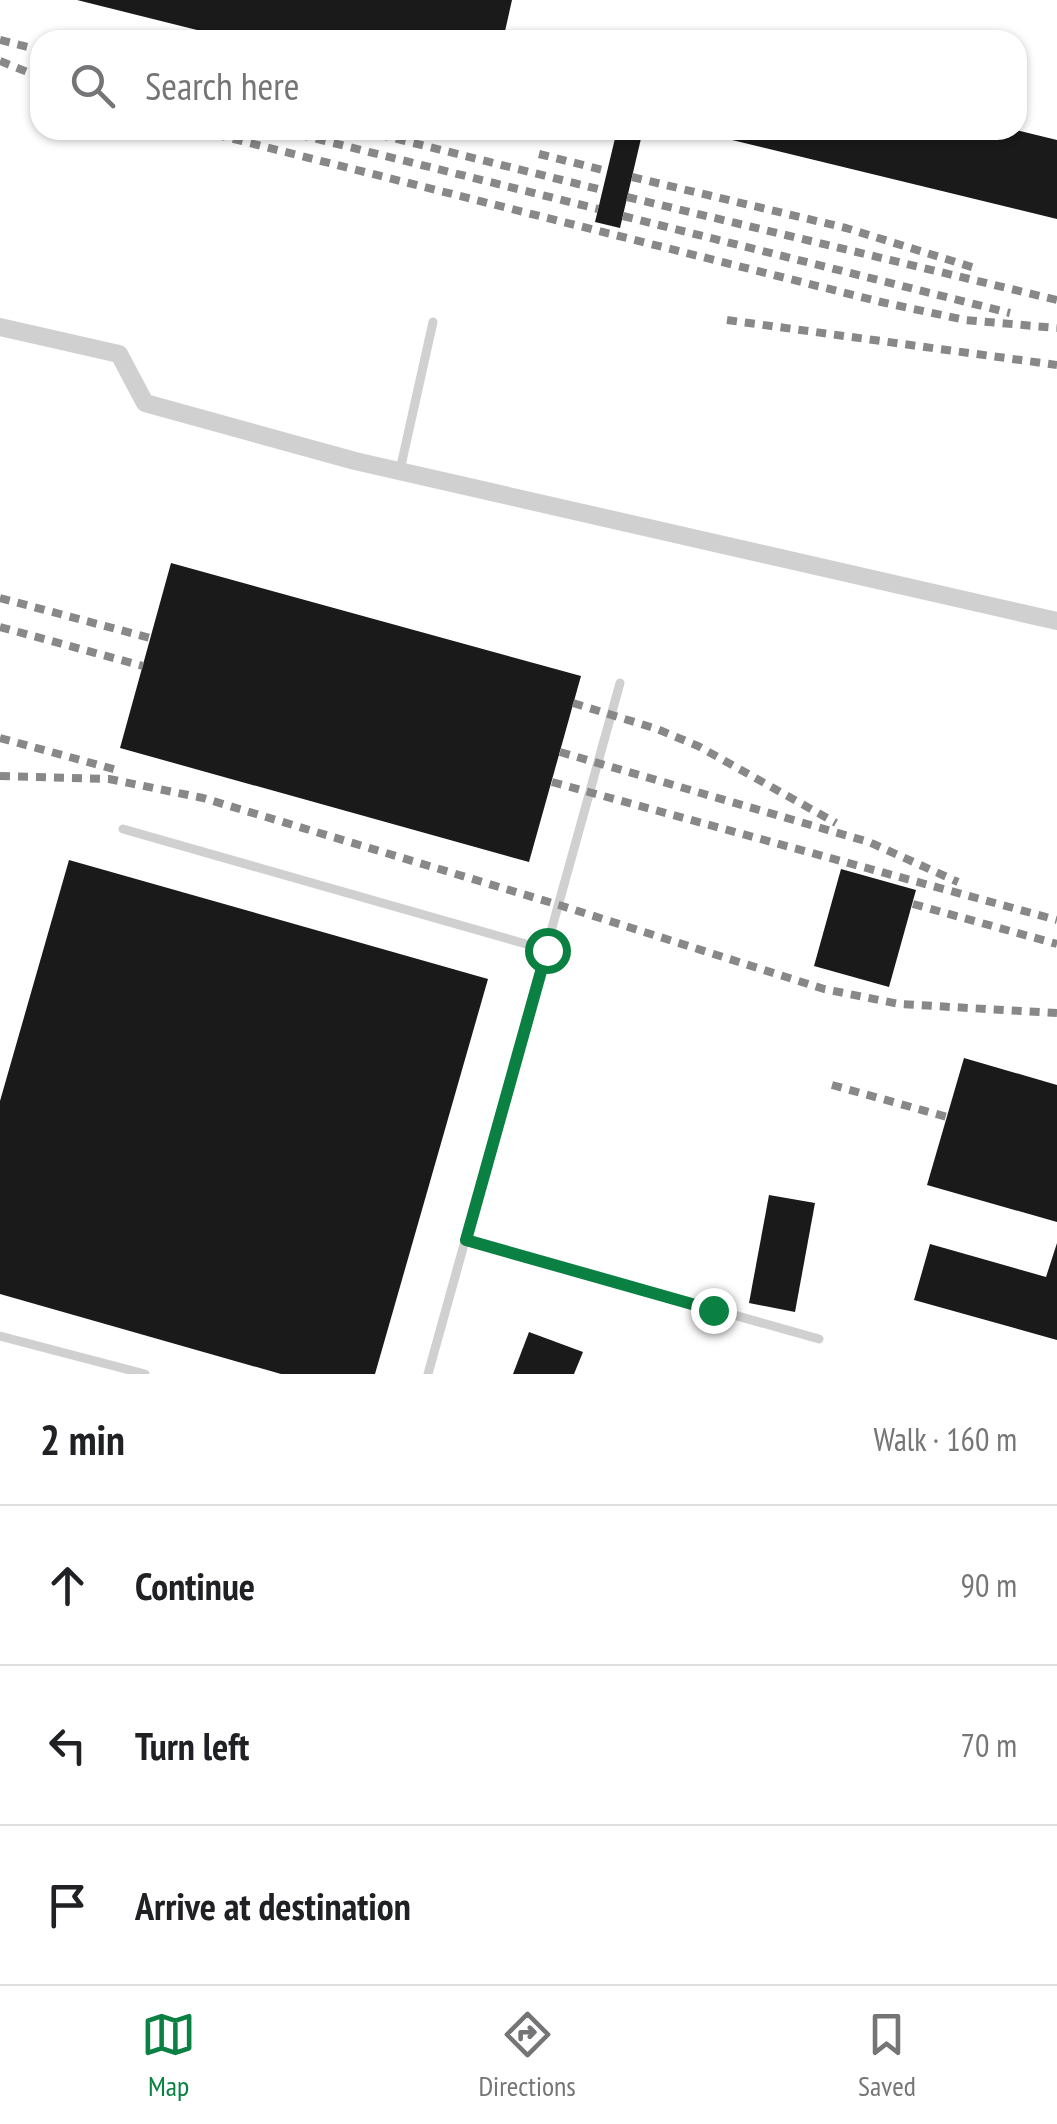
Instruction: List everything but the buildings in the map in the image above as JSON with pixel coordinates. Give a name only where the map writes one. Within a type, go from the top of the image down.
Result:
[{"type":"street","points":[[0,326],[120,354],[145,403],[400,471],[1057,621]]},
{"type":"lane","points":[[400,471],[433,322]]},
{"type":"lane","points":[[428,1374],[620,684]]},
{"type":"lane","points":[[123,829],[547,950]]},
{"type":"lane","points":[[466,1240],[819,1340]]},
{"type":"lane","points":[[0,1336],[146,1374]]},
{"type":"railway","points":[[0,40],[30,48]]},
{"type":"railway","points":[[0,61],[30,73]]},
{"type":"railway","points":[[238,140],[881,302],[965,320],[1057,328]]},
{"type":"railway","points":[[321,140],[598,209]]},
{"type":"railway","points":[[401,140],[602,190]]},
{"type":"railway","points":[[539,154],[607,171]]},
{"type":"railway","points":[[632,177],[846,228],[975,268]]},
{"type":"railway","points":[[627,197],[1057,300]]},
{"type":"railway","points":[[623,216],[1010,313]]},
{"type":"railway","points":[[727,320],[1057,365]]},
{"type":"railway","points":[[0,598],[150,638]]},
{"type":"railway","points":[[0,627],[143,666]]},
{"type":"railway","points":[[573,703],[698,746],[836,823]]},
{"type":"railway","points":[[0,738],[117,770]]},
{"type":"railway","points":[[560,752],[869,842],[958,882]]},
{"type":"railway","points":[[0,776],[109,779],[203,798],[824,989],[899,1004],[1057,1013]]},
{"type":"railway","points":[[552,782],[1057,920]]},
{"type":"railway","points":[[913,904],[1057,944]]},
{"type":"railway","points":[[832,1085],[947,1117]]},
{"type":"route","points":[[547,950],[466,1240],[713,1310]]}]
